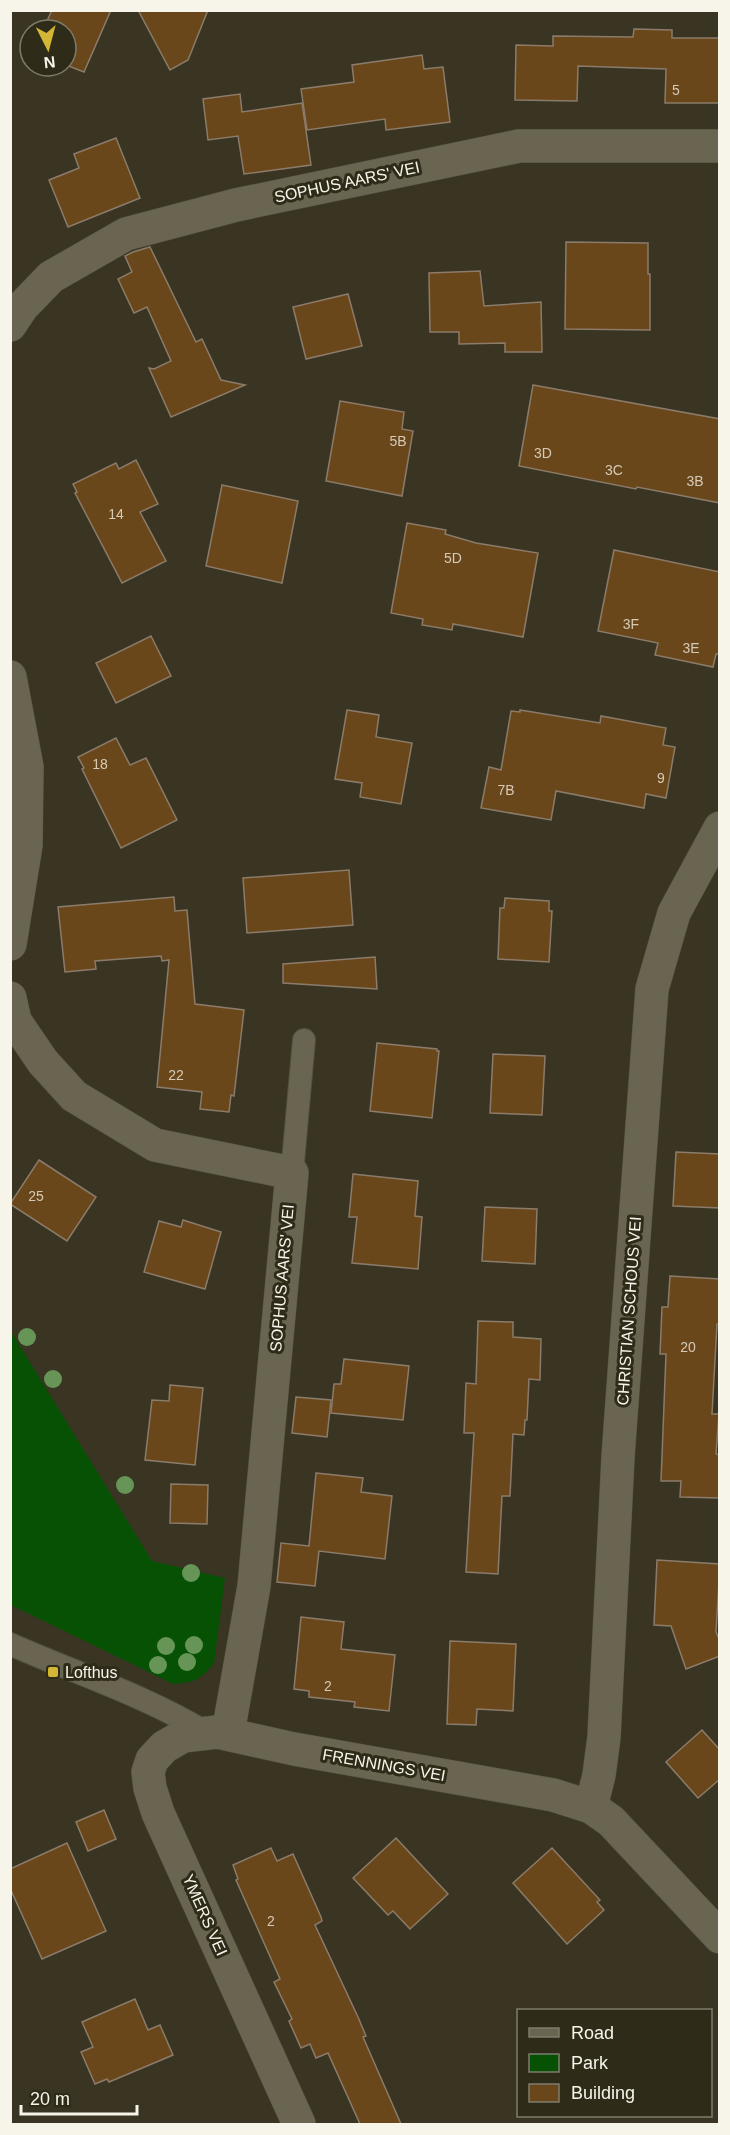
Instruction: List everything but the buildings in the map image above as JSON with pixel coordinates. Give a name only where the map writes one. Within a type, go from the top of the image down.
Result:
[{"type":"street","name":"SOPHUS AARS' VEI","points":[[10,325],[22,307],[51,277],[126,234],[236,205],[519,146],[720,146]]},
{"type":"street","points":[[10,677],[27,767],[26,845],[10,944]]},
{"type":"street","name":"CHRISTIAN SCHOUS VEI","points":[[591,1807],[599,1774],[604,1737],[618,1457],[652,989],[674,913],[720,828]]},
{"type":"street","points":[[10,998],[15,1021],[44,1062],[74,1096],[155,1144],[292,1173]]},
{"type":"street","name":"SOPHUS AARS' VEI","points":[[217,1732],[254,1586],[292,1173]]},
{"type":"street","name":"FRENNINGS VEI","points":[[217,1732],[294,1749],[574,1800],[591,1807],[625,1834],[720,1937]]},
{"type":"street","name":"YMERS VEI","points":[[217,1732],[183,1736],[164,1747],[152,1760],[148,1772],[150,1788],[158,1813],[299,2124]]},
{"type":"lane","points":[[292,1173],[304,1040]]},
{"type":"lane","name":"FRENNINGS VEI","points":[[10,1644],[217,1732]]},
{"type":"green space","points":[[10,1330],[152,1561],[225,1578],[214,1663],[196,1679],[173,1684],[11,1605]]},
{"type":"place","name":"Lofthus","points":[[53,1672]]}]
